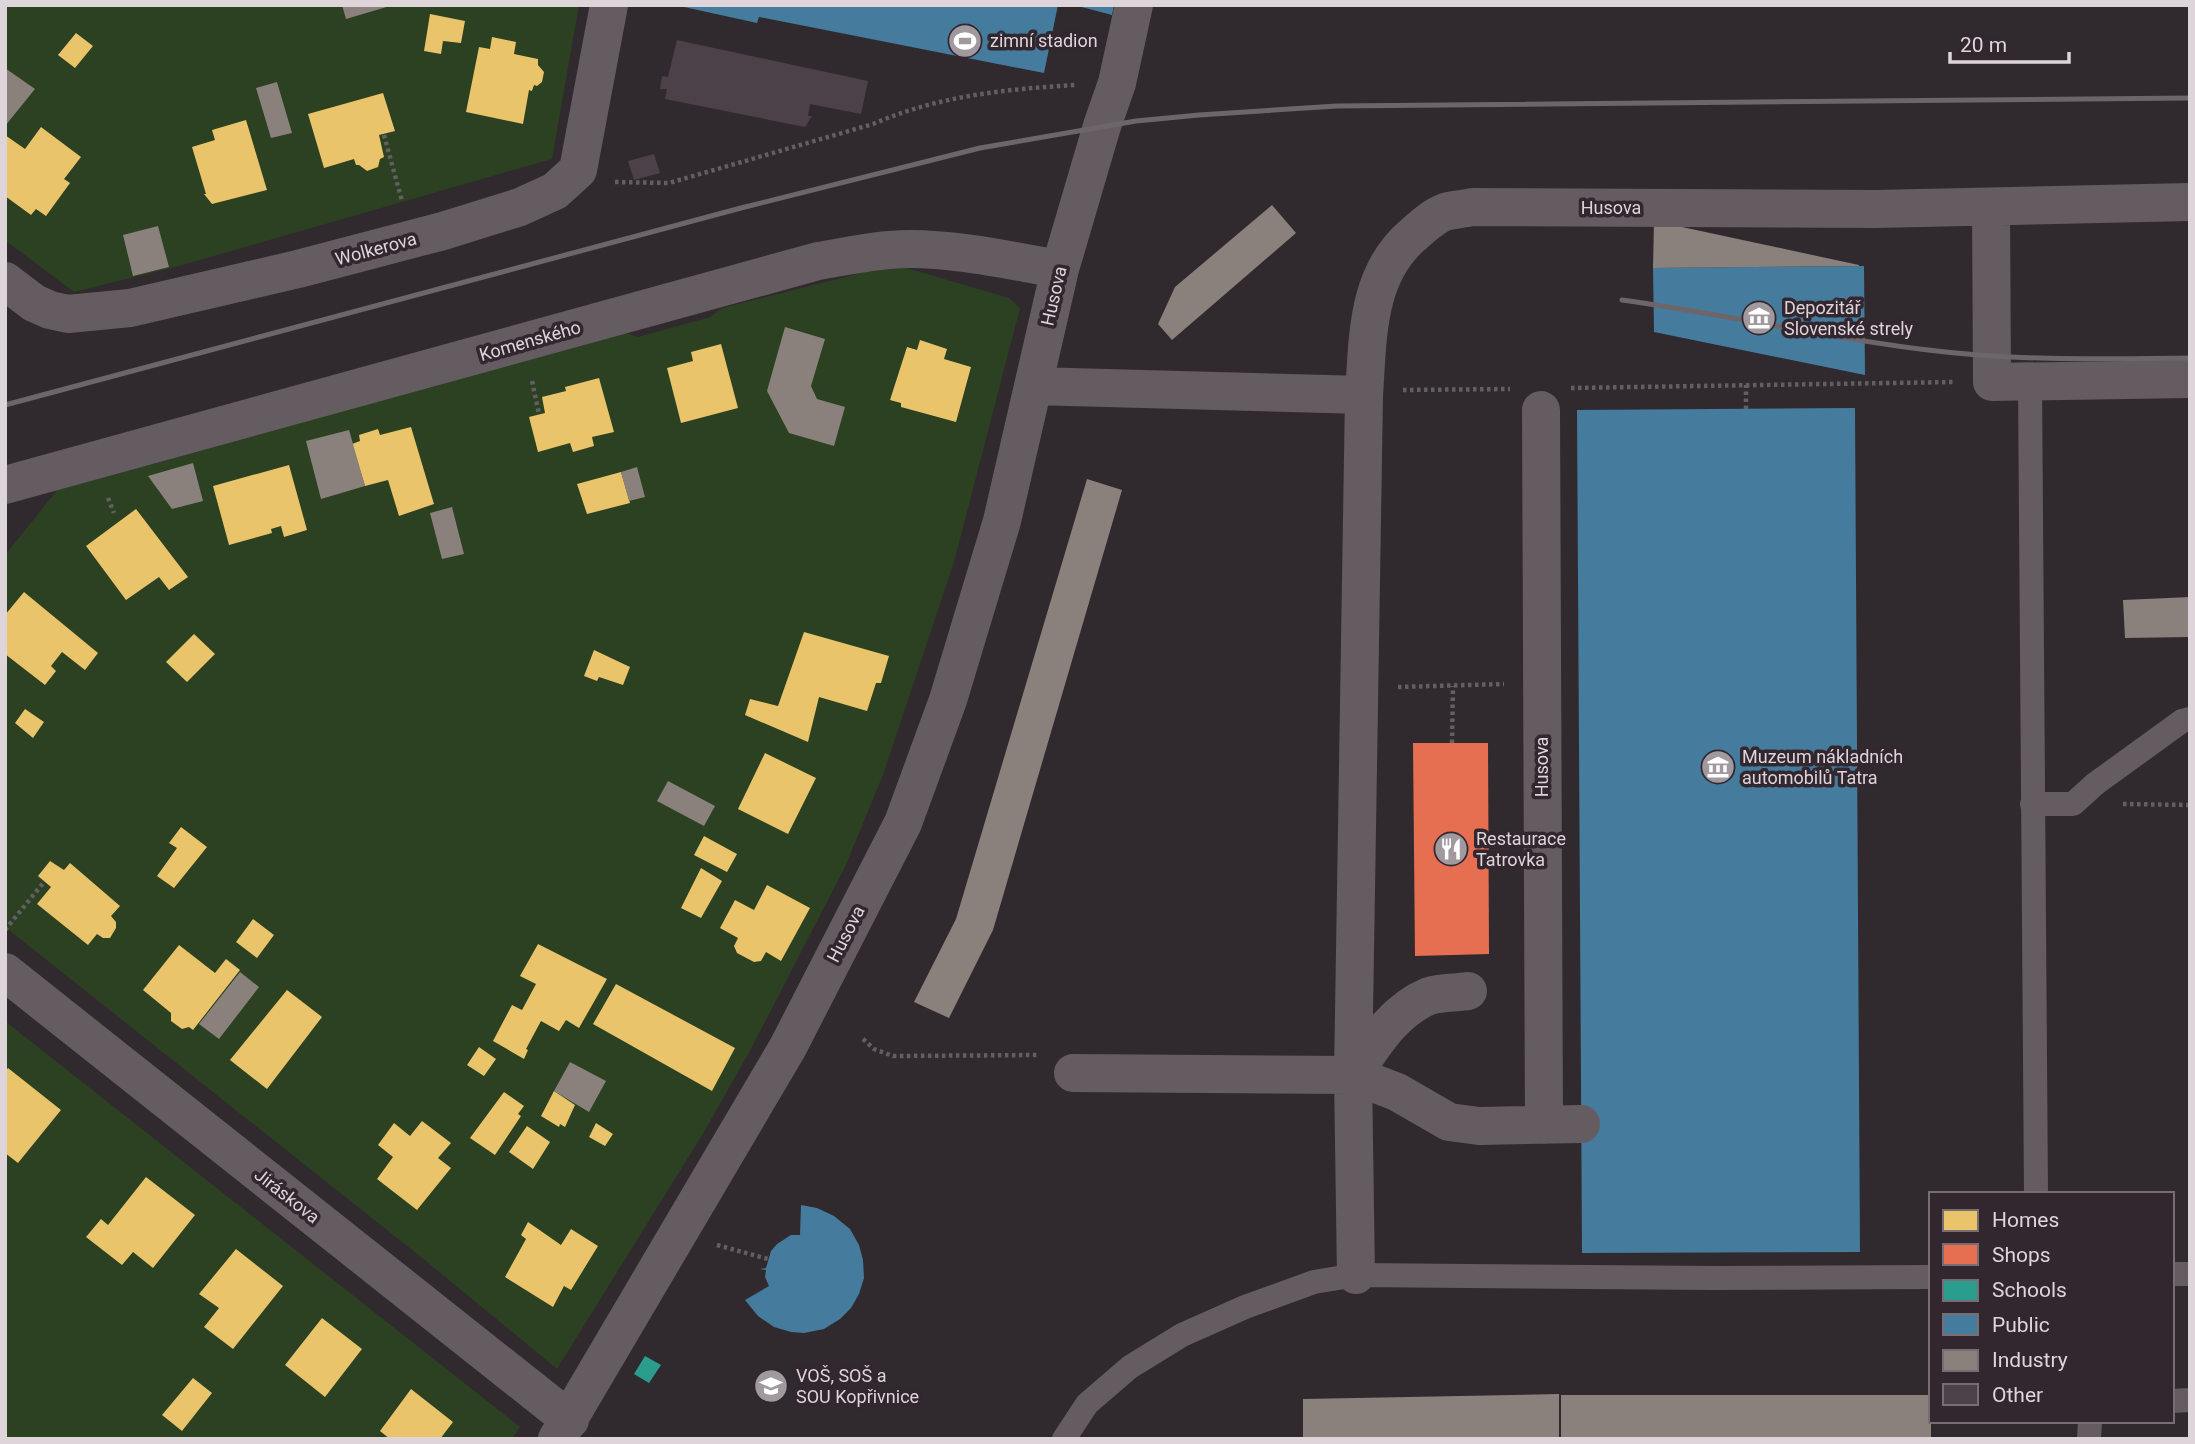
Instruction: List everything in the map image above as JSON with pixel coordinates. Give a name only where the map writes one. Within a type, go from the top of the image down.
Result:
[{"type":"street","points":[[578,170],[610,5]]},
{"type":"street","name":"Husova","points":[[563,1429],[788,1047],[903,823],[948,700],[1002,521],[1060,269],[1117,83],[1134,5]]},
{"type":"street","name":"Wolkerova","points":[[9,293],[50,310],[68,314],[130,308],[171,300],[412,239],[520,207],[555,191],[578,170]]},
{"type":"street","name":"Husova","points":[[1356,1275],[1353,1075],[1381,393],[1370,316],[1381,274],[1401,244],[1422,226],[1444,213],[1472,207],[1991,208],[2190,202]]},
{"type":"street","points":[[1991,208],[1992,382],[2190,379]]},
{"type":"street","name":"Komenského","points":[[5,485],[818,261],[867,251],[909,249],[946,251],[1060,269]]},
{"type":"street","points":[[1033,386],[1381,393]]},
{"type":"street","name":"Husova","points":[[1531,397],[1544,1125]]},
{"type":"street","name":"Jiráskova","points":[[5,972],[563,1429]]},
{"type":"street","points":[[1353,1075],[1385,1028],[1407,1008],[1432,995],[1468,991]]},
{"type":"street","points":[[1073,1073],[1353,1075],[1397,1092],[1449,1122],[1479,1126],[1581,1124]]},
{"type":"lane","points":[[2030,382],[2036,1192]]},
{"type":"lane","points":[[2032,804],[2073,804],[2095,783],[2182,721],[2190,719]]},
{"type":"lane","points":[[1064,1439],[1087,1404],[1130,1367],[1182,1335],[1245,1307],[1314,1282],[1356,1275],[1929,1277]]},
{"type":"path","points":[[578,170],[621,183],[668,183],[873,124],[901,112],[965,96],[1020,88],[1117,83]]},
{"type":"path","points":[[384,135],[402,202]]},
{"type":"path","points":[[531,373],[539,414]]},
{"type":"path","points":[[1381,393],[1505,389],[1531,397],[1746,385],[1992,382]]},
{"type":"path","points":[[1746,385],[1746,409]]},
{"type":"path","points":[[1505,389],[1531,397]]},
{"type":"path","points":[[1390,687],[1504,685],[1504,671]]},
{"type":"path","points":[[1452,743],[1453,686]]},
{"type":"path","points":[[2073,804],[2190,805]]},
{"type":"path","points":[[5,930],[44,882]]},
{"type":"path","points":[[706,1243],[768,1259]]},
{"type":"green space","points":[[5,5],[579,5],[552,159],[179,266],[74,292],[5,240]]},
{"type":"green space","points":[[903,267],[1009,298],[1020,308],[954,562],[883,775],[845,867],[751,1049],[704,1132],[557,1369],[426,1261],[5,927],[5,555],[59,488],[625,333],[638,337],[710,317],[722,308],[869,271]]},
{"type":"green space","points":[[5,1021],[520,1427],[512,1439],[5,1439]]},
{"type":"building: Homes","points":[[430,14],[465,21],[461,43],[443,41],[441,54],[424,51]]},
{"type":"building: Homes","points":[[76,33],[93,46],[75,68],[58,55]]},
{"type":"building: Homes","points":[[492,37],[516,42],[514,54],[538,59],[538,65],[544,72],[542,82],[534,85],[532,91],[529,90],[523,124],[466,112],[479,47],[490,49]]},
{"type":"building: Homes","points":[[383,93],[395,131],[379,135],[384,157],[380,159],[378,167],[367,171],[356,165],[354,159],[324,168],[308,114]]},
{"type":"building: Homes","points":[[246,120],[267,190],[212,204],[204,194],[192,147],[215,140],[212,130]]},
{"type":"building: Homes","points":[[41,127],[81,157],[64,179],[70,183],[46,216],[36,209],[31,215],[5,196],[5,135],[25,149]]},
{"type":"building: Homes","points":[[920,340],[947,349],[944,359],[971,367],[956,422],[901,407],[901,403],[890,400],[907,347],[917,350]]},
{"type":"building: Homes","points":[[721,344],[738,408],[681,423],[667,368],[693,361],[691,352]]},
{"type":"building: Homes","points":[[599,378],[614,432],[592,437],[594,446],[573,452],[570,443],[538,452],[529,417],[545,413],[542,397],[566,391],[565,387]]},
{"type":"building: Homes","points":[[411,427],[434,504],[399,516],[388,480],[365,486],[352,444],[360,441],[359,435],[378,429],[380,435]]},
{"type":"building: Homes","points":[[289,465],[307,530],[284,537],[281,526],[271,529],[272,533],[229,545],[213,486]]},
{"type":"building: Homes","points":[[621,472],[630,503],[587,514],[577,484]]},
{"type":"building: Homes","points":[[136,509],[188,577],[169,590],[159,577],[126,600],[86,546]]},
{"type":"building: Homes","points":[[24,592],[98,653],[85,670],[62,652],[51,666],[56,671],[45,685],[5,654],[5,615]]},
{"type":"building: Homes","points":[[804,632],[889,656],[881,683],[876,683],[867,711],[819,697],[808,742],[745,715],[750,699],[778,706]]},
{"type":"building: Homes","points":[[194,634],[215,654],[187,682],[166,662]]},
{"type":"building: Homes","points":[[594,650],[630,667],[623,685],[599,677],[597,681],[584,676]]},
{"type":"building: Homes","points":[[25,709],[44,722],[33,738],[15,723]]},
{"type":"building: Homes","points":[[765,753],[816,778],[788,834],[738,809]]},
{"type":"building: Homes","points":[[181,827],[207,847],[174,888],[157,876],[177,848],[169,843]]},
{"type":"building: Homes","points":[[704,836],[737,854],[727,872],[694,855]]},
{"type":"building: Homes","points":[[50,861],[64,870],[70,863],[120,906],[111,916],[116,922],[116,928],[110,938],[97,934],[88,945],[37,904],[51,887],[38,876]]},
{"type":"building: Homes","points":[[701,868],[722,881],[701,918],[681,908]]},
{"type":"building: Homes","points":[[767,885],[810,908],[781,961],[766,952],[761,961],[754,962],[737,953],[734,946],[738,938],[720,928],[735,900],[754,910]]},
{"type":"building: Homes","points":[[253,919],[274,935],[257,958],[236,942]]},
{"type":"building: Homes","points":[[538,944],[607,979],[579,1028],[566,1020],[559,1031],[541,1021],[526,1049],[528,1050],[524,1059],[493,1041],[512,1005],[522,1010],[536,984],[520,976]]},
{"type":"building: Homes","points":[[179,945],[215,973],[226,959],[240,970],[193,1030],[189,1027],[182,1029],[171,1021],[171,1013],[143,990]]},
{"type":"building: Homes","points":[[616,984],[735,1048],[712,1091],[593,1024]]},
{"type":"building: Homes","points":[[287,990],[322,1017],[267,1089],[230,1060]]},
{"type":"building: Homes","points":[[479,1047],[496,1059],[484,1076],[467,1065]]},
{"type":"building: Homes","points":[[8,1068],[61,1110],[18,1163],[5,1153],[5,1072]]},
{"type":"building: Homes","points":[[554,1091],[575,1105],[565,1127],[560,1124],[559,1127],[541,1116]]},
{"type":"building: Homes","points":[[504,1092],[524,1106],[518,1114],[521,1116],[495,1155],[470,1138]]},
{"type":"building: Homes","points":[[422,1121],[451,1143],[438,1158],[451,1168],[417,1210],[377,1179],[393,1157],[378,1145],[394,1123],[410,1136]]},
{"type":"building: Homes","points":[[596,1123],[613,1134],[605,1146],[589,1137]]},
{"type":"building: Homes","points":[[527,1126],[550,1142],[533,1169],[509,1152]]},
{"type":"building: Homes","points":[[146,1177],[195,1215],[153,1268],[133,1252],[122,1265],[86,1237],[101,1219],[108,1225]]},
{"type":"building: Homes","points":[[528,1222],[561,1245],[571,1229],[598,1246],[571,1290],[564,1286],[553,1307],[505,1277],[526,1239],[521,1235]]},
{"type":"building: Homes","points":[[236,1249],[283,1286],[233,1349],[204,1327],[219,1308],[199,1294]]},
{"type":"building: Homes","points":[[322,1318],[362,1349],[325,1397],[285,1365]]},
{"type":"building: Homes","points":[[193,1378],[212,1393],[182,1431],[162,1415]]},
{"type":"building: Homes","points":[[411,1389],[453,1422],[440,1439],[390,1439],[380,1431]]},
{"type":"building: Shops","name":"Restaurace Tatrovka","points":[[1413,743],[1488,743],[1489,954],[1415,956]]},
{"type":"building: Schools","points":[[645,1356],[661,1365],[649,1383],[634,1374]]},
{"type":"building: Public","name":"zimní stadion","points":[[675,5],[1058,5],[1044,73],[759,17],[757,23]]},
{"type":"building: Public","name":"zimní stadion","points":[[1074,5],[1114,5],[1112,15]]},
{"type":"building: Public","name":"Depozitář Slovenské strely","points":[[1864,266],[1865,375],[1654,332],[1653,268]]},
{"type":"building: Public","name":"Muzeum nákladních automobilů Tatra","points":[[1855,408],[1860,1252],[1582,1253],[1577,410]]},
{"type":"building: Public","points":[[801,1205],[817,1208],[834,1216],[850,1229],[859,1245],[864,1278],[851,1308],[840,1319],[824,1329],[804,1333],[774,1327],[758,1316],[745,1300],[769,1286],[765,1277],[766,1270],[760,1269],[766,1268],[771,1251],[791,1235],[800,1235]]},
{"type":"building: Industry","points":[[342,5],[390,5],[390,6],[346,19]]},
{"type":"building: Industry","points":[[5,68],[35,89],[5,126]]},
{"type":"building: Industry","points":[[277,82],[292,133],[271,138],[256,88]]},
{"type":"building: Industry","points":[[1272,205],[1296,233],[1172,340],[1158,324],[1175,287]]},
{"type":"building: Industry","points":[[1654,221],[1859,265],[1859,266],[1653,268]]},
{"type":"building: Industry","points":[[158,226],[169,267],[133,276],[123,235]]},
{"type":"building: Industry","points":[[785,327],[825,339],[811,386],[817,399],[845,407],[834,446],[789,433],[767,391]]},
{"type":"building: Industry","points":[[349,430],[365,486],[321,499],[306,441]]},
{"type":"building: Industry","points":[[193,463],[203,501],[172,509],[148,476]]},
{"type":"building: Industry","points":[[637,467],[645,497],[629,501],[621,472]]},
{"type":"building: Industry","points":[[1087,479],[1122,490],[993,930],[949,1018],[914,1002],[956,919]]},
{"type":"building: Industry","points":[[452,507],[464,554],[442,559],[430,513]]},
{"type":"building: Industry","points":[[2190,597],[2190,637],[2125,638],[2123,600]]},
{"type":"building: Industry","points":[[668,781],[715,806],[704,826],[657,801]]},
{"type":"building: Industry","points":[[240,972],[259,987],[219,1039],[199,1024]]},
{"type":"building: Industry","points":[[570,1062],[606,1081],[589,1112],[554,1091]]},
{"type":"building: Industry","points":[[1559,1394],[1559,1439],[1303,1439],[1303,1399]]},
{"type":"building: Industry","points":[[1561,1395],[1929,1395],[1931,1439],[1561,1439]]},
{"type":"building: Other","points":[[677,40],[868,81],[861,114],[810,104],[808,116],[812,116],[805,127],[665,99],[667,89],[660,89],[662,76],[668,77]]},
{"type":"building: Other","points":[[654,154],[660,173],[634,180],[628,161]]},
{"type":"railway","points":[[5,405],[741,208],[980,148],[1136,121],[1337,106],[2190,98]]},
{"type":"railway","points":[[1622,300],[1852,339],[1961,354],[2059,358],[2190,358]]},
{"type":"place","name":"zimní stadion","points":[[965,41]]},
{"type":"place","name":"Depozitář Slovenské strely","points":[[1759,318]]},
{"type":"place","name":"Muzeum nákladních automobilů Tatra","points":[[1718,767]]},
{"type":"place","name":"Restaurace Tatrovka","points":[[1451,849]]},
{"type":"place","name":"VOŠ, SOŠ a SOU Kopřivnice","points":[[771,1386]]}]
